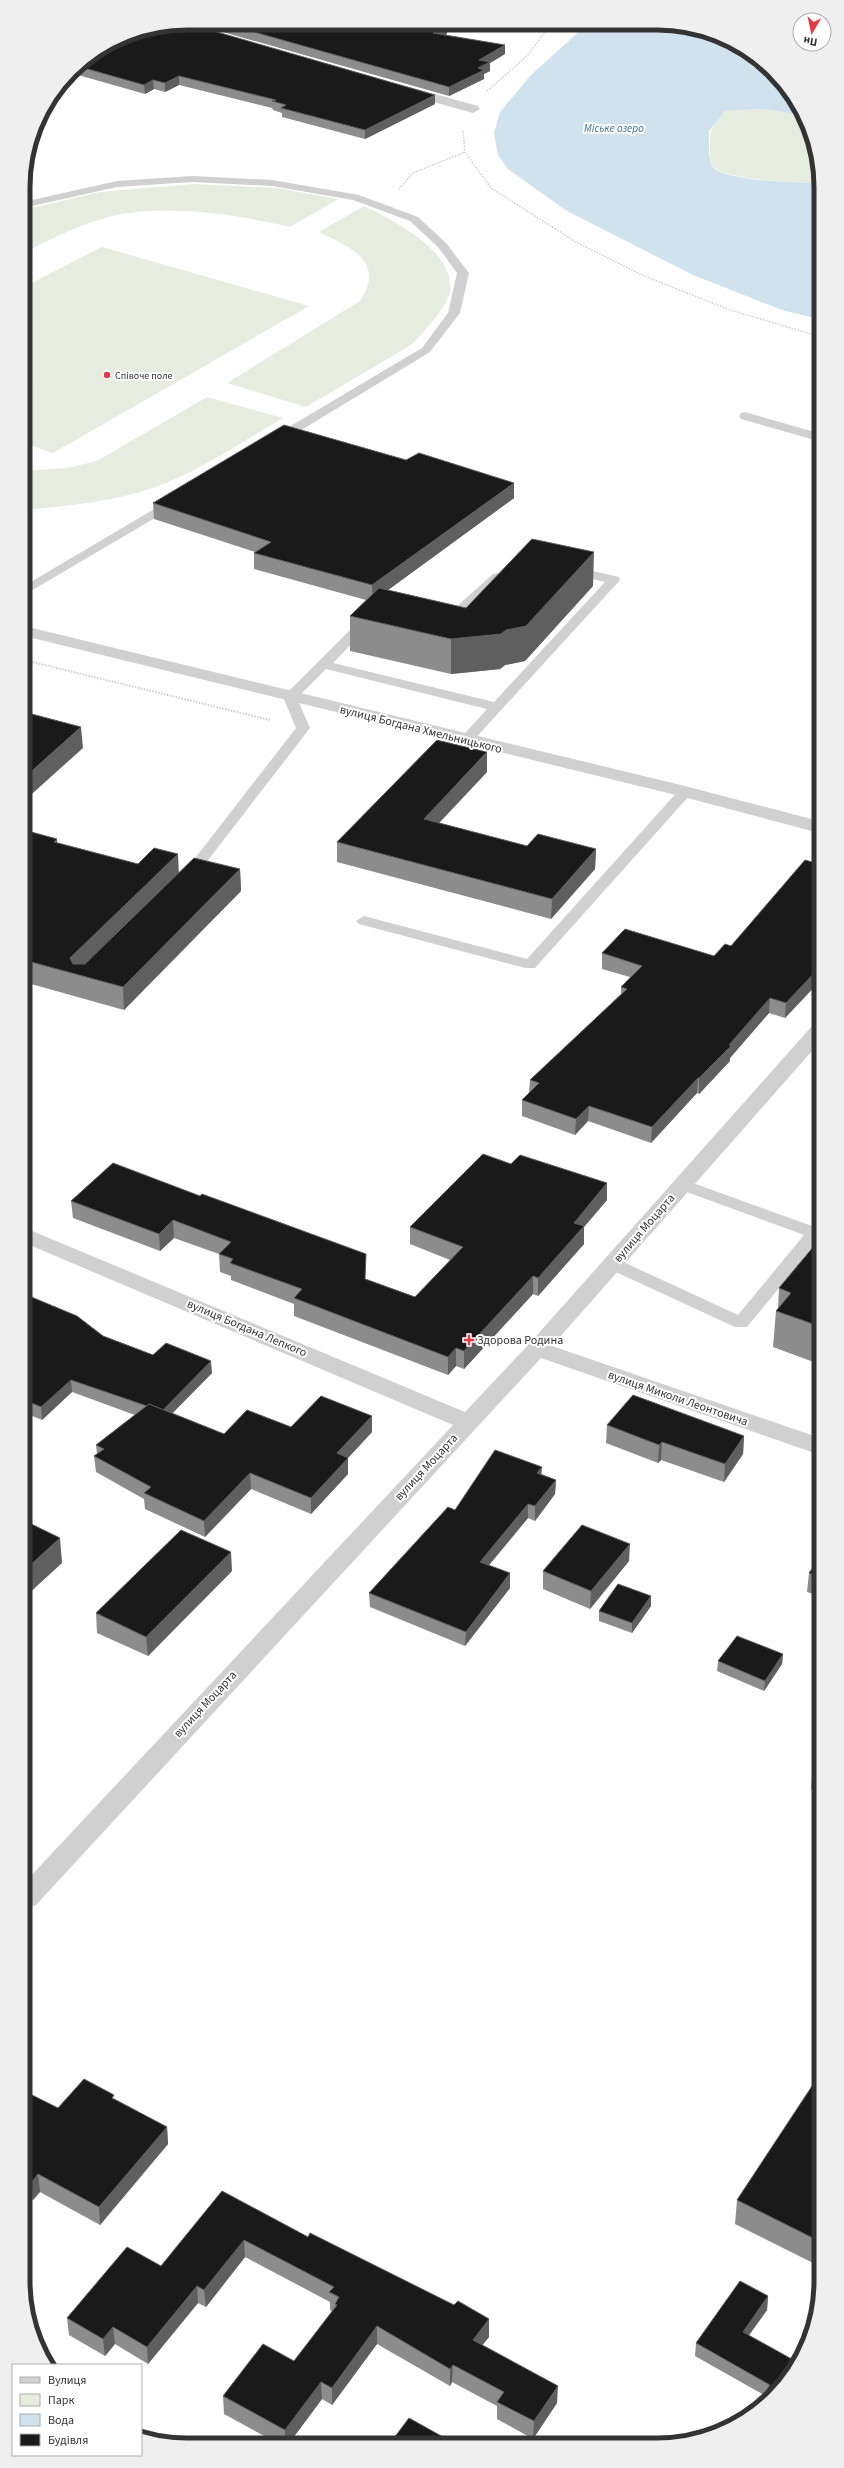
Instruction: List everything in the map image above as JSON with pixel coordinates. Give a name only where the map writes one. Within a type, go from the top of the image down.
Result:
[{"type":"street","points":[[397,87],[473,109]]},
{"type":"street","name":"вулиця Богдана Хмельницького","points":[[30,633],[685,792],[814,826]]},
{"type":"street","name":"вулиця Моцарта","points":[[30,1894],[537,1349],[814,1036]]},
{"type":"street","name":"вулиця Богдана Лепкого","points":[[30,1237],[468,1422]]},
{"type":"street","name":"вулиця Миколи Леонтовича","points":[[537,1349],[814,1445]]},
{"type":"lane","points":[[30,203],[117,184],[192,179],[272,183],[355,197],[386,208],[414,219],[442,245],[463,273],[454,313],[426,350],[262,448]]},
{"type":"lane","points":[[746,416],[814,436]]},
{"type":"lane","points":[[30,587],[181,497]]},
{"type":"lane","points":[[466,740],[614,580],[555,566]]},
{"type":"lane","points":[[436,618],[450,620],[507,568]]},
{"type":"lane","points":[[175,890],[191,874],[303,728],[290,697],[373,615]]},
{"type":"lane","points":[[322,664],[498,707]]},
{"type":"lane","points":[[364,920],[530,966],[685,792]]},
{"type":"lane","points":[[682,1184],[814,1230]]},
{"type":"lane","points":[[612,1264],[741,1323],[814,1235]]},
{"type":"path","points":[[546,30],[528,55],[486,92],[462,124],[465,152],[492,188],[576,242],[642,275],[730,310],[814,335]]},
{"type":"path","points":[[386,208],[399,188],[413,173],[465,152]]},
{"type":"path","points":[[30,661],[303,728]]},
{"type":"green space","points":[[762,109],[796,114],[809,146],[813,166],[814,182],[748,178],[722,172],[715,168],[710,157],[710,136],[714,124],[725,111]]},
{"type":"green space","points":[[194,184],[277,188],[338,199],[290,227],[221,214],[196,212],[147,211],[124,214],[102,219],[82,226],[30,250],[30,208],[100,192]]},
{"type":"green space","points":[[364,206],[405,228],[433,250],[443,263],[449,276],[450,291],[440,312],[434,320],[411,345],[306,407],[227,383],[360,301],[367,287],[369,276],[367,266],[353,250],[319,232]]},
{"type":"green space","name":"Співоче поле","points":[[102,247],[309,306],[53,453],[30,445],[30,284]]},
{"type":"green space","points":[[207,397],[283,418],[187,474],[153,488],[106,500],[30,509],[30,471],[67,468],[97,461]]},
{"type":"water","name":"Міське озеро","points":[[581,30],[678,31],[708,38],[727,46],[753,62],[782,91],[796,114],[762,109],[725,111],[709,131],[710,161],[715,169],[734,176],[781,182],[814,182],[814,318],[782,310],[693,275],[567,211],[508,169],[498,155],[494,133],[500,112],[530,76]]},
{"type":"building","points":[[210,30],[435,95],[365,130],[281,108],[286,105],[272,101],[276,100],[179,76],[165,83],[153,80],[144,85],[84,68],[108,51],[136,38],[166,31]]},
{"type":"building","points":[[247,30],[439,30],[433,33],[505,45],[479,60],[490,62],[478,68],[484,70],[449,87]]},
{"type":"building","points":[[284,425],[406,460],[419,453],[514,483],[372,585],[254,553],[271,542],[153,503]]},
{"type":"building","points":[[532,539],[594,552],[526,626],[506,630],[501,634],[451,639],[350,616],[379,588],[466,608]]},
{"type":"building","points":[[30,714],[81,727],[30,773]]},
{"type":"building","points":[[437,740],[487,752],[424,819],[527,846],[538,834],[596,849],[552,899],[337,842]]},
{"type":"building","points":[[30,832],[57,839],[54,842],[138,864],[154,848],[178,854],[70,958],[73,964],[85,964],[194,858],[240,869],[123,987],[30,962]]},
{"type":"building","points":[[805,860],[814,863],[814,973],[786,1003],[770,998],[729,1045],[731,1046],[698,1078],[652,1127],[589,1106],[576,1119],[522,1100],[539,1083],[530,1080],[627,989],[621,987],[642,966],[602,953],[625,929],[714,956],[725,944],[731,946]]},
{"type":"building","points":[[483,1154],[511,1164],[520,1155],[607,1183],[574,1223],[584,1226],[538,1278],[533,1276],[464,1351],[456,1348],[448,1357],[294,1298],[302,1289],[230,1263],[233,1259],[219,1254],[231,1242],[173,1220],[159,1234],[71,1201],[113,1163],[200,1196],[202,1194],[366,1254],[365,1279],[415,1297],[463,1247],[410,1227]]},
{"type":"building","points":[[814,1246],[814,1324],[776,1311],[791,1293],[779,1288]]},
{"type":"building","points":[[30,1296],[77,1316],[103,1336],[153,1355],[166,1343],[211,1361],[163,1410],[149,1404],[147,1406],[71,1380],[41,1407],[30,1402]]},
{"type":"building","points":[[633,1395],[744,1436],[725,1464],[662,1442],[659,1445],[607,1425]]},
{"type":"building","points":[[321,1396],[372,1416],[337,1453],[348,1458],[311,1498],[250,1473],[204,1521],[144,1493],[151,1487],[94,1456],[104,1449],[96,1445],[149,1404],[224,1434],[247,1410],[291,1427]]},
{"type":"building","points":[[495,1450],[542,1467],[537,1473],[556,1480],[535,1506],[528,1504],[480,1562],[510,1573],[466,1632],[369,1593],[448,1507],[455,1510]]},
{"type":"building","points":[[30,1523],[60,1538],[30,1565]]},
{"type":"building","points":[[582,1525],[630,1544],[591,1591],[543,1571]]},
{"type":"building","points":[[181,1530],[231,1552],[146,1637],[96,1613]]},
{"type":"building","points":[[814,1566],[814,1575],[809,1573]]},
{"type":"building","points":[[618,1584],[651,1596],[632,1623],[599,1611]]},
{"type":"building","points":[[737,1636],[783,1654],[765,1681],[718,1661]]},
{"type":"building","points":[[84,2079],[114,2095],[112,2098],[167,2127],[99,2207],[38,2174],[30,2182],[30,2094],[58,2108]]},
{"type":"building","points":[[814,2083],[814,2238],[737,2200]]},
{"type":"building","points":[[222,2191],[308,2237],[310,2233],[454,2305],[458,2301],[489,2319],[473,2340],[558,2386],[534,2421],[497,2402],[504,2392],[453,2365],[450,2369],[377,2326],[332,2388],[321,2382],[285,2430],[223,2396],[263,2344],[294,2361],[337,2305],[335,2304],[339,2297],[329,2292],[334,2287],[244,2240],[204,2290],[197,2286],[147,2347],[113,2327],[103,2339],[67,2318],[127,2247],[161,2266]]},
{"type":"building","points":[[740,2281],[768,2296],[743,2332],[793,2360],[782,2377],[763,2397],[770,2385],[696,2343]]},
{"type":"building","points":[[409,2418],[445,2438],[394,2438]]},
{"type":"place","name":"Співоче поле","points":[[107,375]]},
{"type":"place","name":"Здорова Родина","points":[[469,1340]]}]
